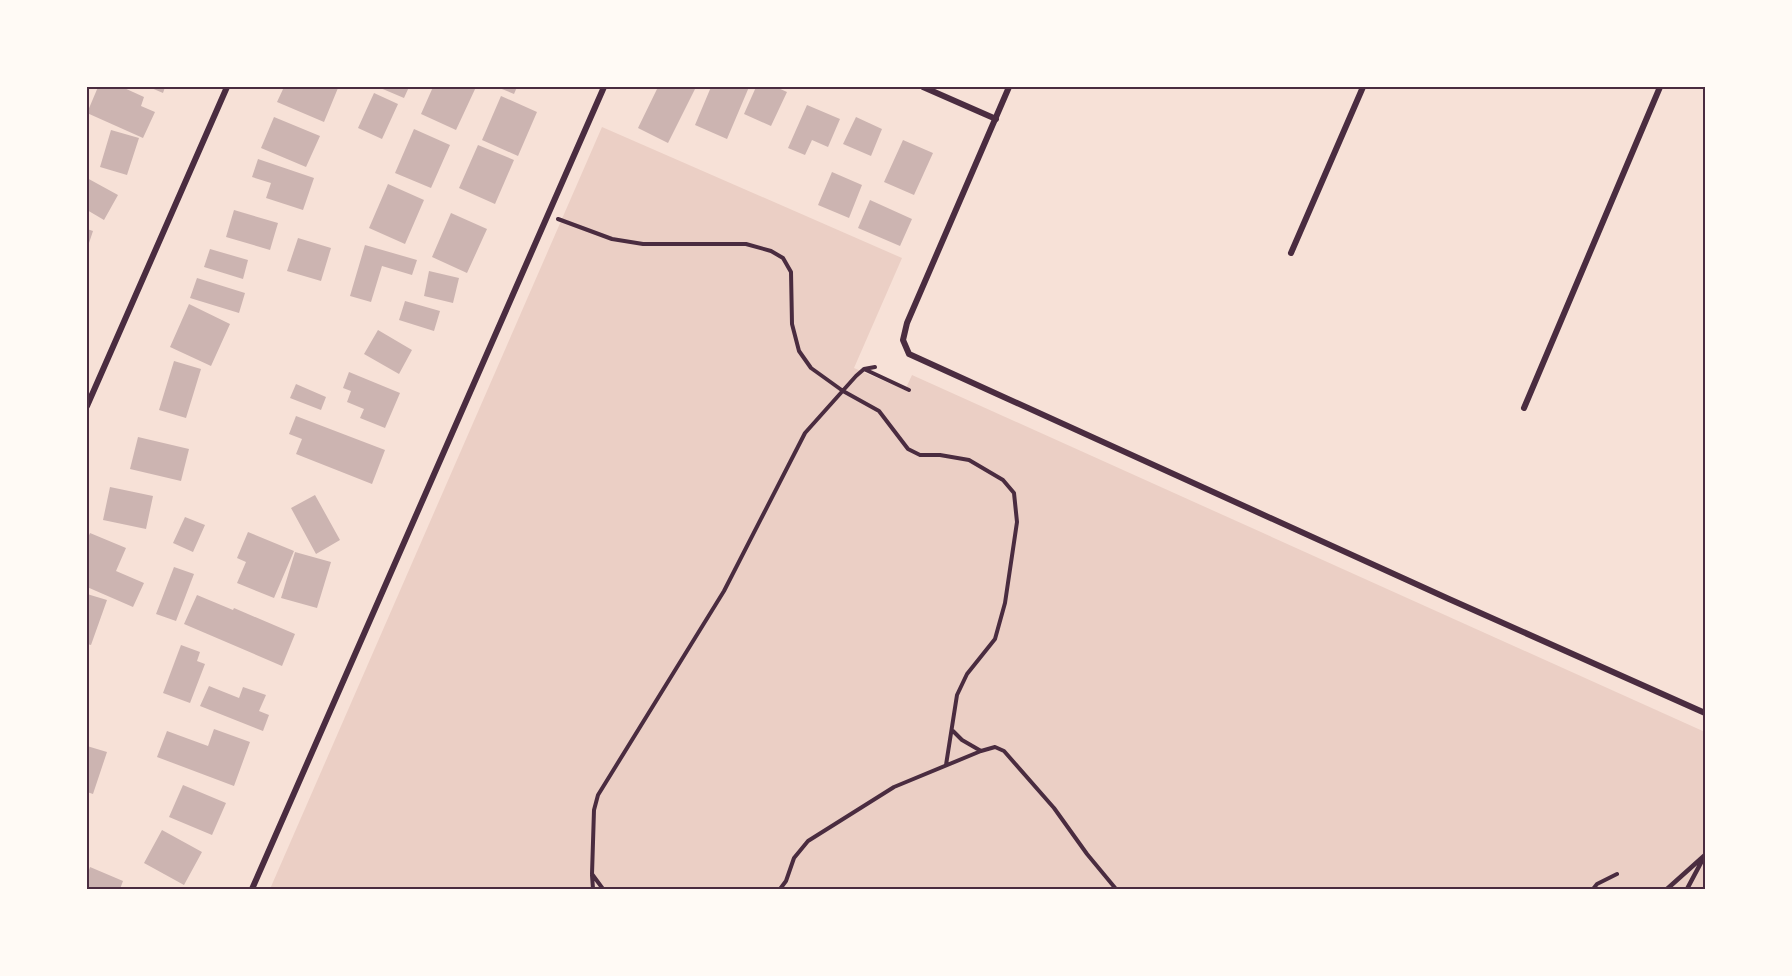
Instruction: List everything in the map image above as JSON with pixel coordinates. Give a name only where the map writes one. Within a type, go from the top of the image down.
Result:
[{"type":"street","points":[[87,406],[227,87]]},
{"type":"street","points":[[252,889],[604,87]]},
{"type":"street","points":[[923,87],[996,119]]},
{"type":"street","points":[[1009,87],[907,323],[903,340],[909,354],[1705,713]]},
{"type":"street","points":[[1291,253],[1363,87]]},
{"type":"street","points":[[1524,408],[1660,87]]},
{"type":"lane","points":[[1667,889],[1705,855]]},
{"type":"lane","points":[[1688,889],[1705,855]]},
{"type":"path","points":[[548,215],[612,239],[642,244],[746,243],[771,251],[783,258],[791,272],[792,324],[799,351],[812,368],[843,391],[879,411],[908,449],[920,455],[940,455],[969,460],[1004,480],[1014,493],[1017,522],[1005,603],[995,639],[968,674],[957,695],[946,765]]},
{"type":"path","points":[[593,889],[594,810],[598,795],[724,591],[805,433],[864,369],[875,367]]},
{"type":"path","points":[[864,369],[909,390]]},
{"type":"path","points":[[952,730],[962,740],[981,751]]},
{"type":"path","points":[[780,889],[786,881],[794,858],[808,841],[894,787],[995,747],[1004,751],[1054,808],[1116,889]]},
{"type":"path","points":[[592,874],[603,889]]},
{"type":"path","points":[[1593,889],[1597,884],[1617,874]]},
{"type":"shaded area","points":[[602,127],[902,258],[854,368],[905,390],[912,375],[1705,732],[1705,889],[270,889]]},
{"type":"building","points":[[98,87],[122,87],[144,97],[141,106],[155,112],[143,138],[87,113]]},
{"type":"building","points":[[149,87],[165,87],[163,93]]},
{"type":"building","points":[[284,87],[338,88],[324,122],[277,102]]},
{"type":"building","points":[[378,87],[409,87],[404,98]]},
{"type":"building","points":[[433,87],[476,87],[456,130],[421,114]]},
{"type":"building","points":[[497,87],[517,87],[514,94]]},
{"type":"building","points":[[658,87],[696,87],[668,143],[638,128]]},
{"type":"building","points":[[711,87],[749,87],[727,139],[695,125]]},
{"type":"building","points":[[756,87],[776,87],[787,92],[771,126],[744,114]]},
{"type":"building","points":[[374,93],[398,104],[382,139],[358,128]]},
{"type":"building","points":[[501,96],[537,112],[518,156],[482,140]]},
{"type":"building","points":[[807,105],[840,119],[828,147],[812,140],[805,155],[788,148]]},
{"type":"building","points":[[274,117],[320,136],[306,167],[261,148]]},
{"type":"building","points":[[856,117],[882,129],[871,156],[843,144]]},
{"type":"building","points":[[414,129],[450,145],[431,188],[395,173]]},
{"type":"building","points":[[111,130],[139,138],[127,175],[100,167]]},
{"type":"building","points":[[903,140],[933,153],[914,195],[884,182]]},
{"type":"building","points":[[478,145],[514,160],[495,204],[459,188]]},
{"type":"building","points":[[258,159],[314,178],[303,210],[266,198],[271,183],[252,177]]},
{"type":"building","points":[[832,172],[862,185],[849,218],[818,205]]},
{"type":"building","points":[[87,178],[118,195],[104,220],[87,210]]},
{"type":"building","points":[[388,184],[424,200],[405,244],[369,228]]},
{"type":"building","points":[[870,200],[912,219],[900,246],[858,228]]},
{"type":"building","points":[[234,210],[278,223],[270,250],[226,237]]},
{"type":"building","points":[[451,213],[487,229],[467,273],[432,257]]},
{"type":"building","points":[[87,229],[93,231],[87,249]]},
{"type":"building","points":[[298,238],[331,248],[321,281],[287,271]]},
{"type":"building","points":[[365,245],[417,260],[412,275],[382,266],[371,302],[350,296]]},
{"type":"building","points":[[210,249],[248,260],[243,279],[204,267]]},
{"type":"building","points":[[429,271],[459,278],[453,303],[424,296]]},
{"type":"building","points":[[197,278],[245,293],[239,313],[190,298]]},
{"type":"building","points":[[405,301],[440,311],[434,331],[399,320]]},
{"type":"building","points":[[189,304],[230,324],[211,366],[170,347]]},
{"type":"building","points":[[378,330],[412,350],[399,374],[364,354]]},
{"type":"building","points":[[174,361],[201,369],[186,418],[159,410]]},
{"type":"building","points":[[349,372],[400,393],[385,428],[360,418],[364,409],[347,402],[351,391],[343,388]]},
{"type":"building","points":[[296,384],[326,397],[321,410],[290,398]]},
{"type":"building","points":[[296,416],[385,450],[372,484],[296,454],[302,439],[289,434]]},
{"type":"building","points":[[138,437],[189,449],[181,481],[130,469]]},
{"type":"building","points":[[110,487],[153,496],[146,529],[103,520]]},
{"type":"building","points":[[315,495],[340,540],[316,554],[291,508]]},
{"type":"building","points":[[185,517],[205,525],[193,552],[173,543]]},
{"type":"building","points":[[248,532],[294,551],[274,598],[237,583],[246,562],[237,558]]},
{"type":"building","points":[[90,533],[126,548],[116,571],[144,583],[133,607],[87,587],[87,540]]},
{"type":"building","points":[[295,552],[331,562],[317,608],[281,598]]},
{"type":"building","points":[[174,567],[194,574],[176,621],[156,614]]},
{"type":"building","points":[[87,594],[107,600],[91,645],[87,644]]},
{"type":"building","points":[[197,595],[295,634],[282,666],[184,624]]},
{"type":"building","points":[[181,645],[200,652],[197,661],[205,664],[190,703],[163,693]]},
{"type":"building","points":[[209,686],[239,698],[243,687],[266,695],[259,711],[269,715],[263,731],[200,706]]},
{"type":"building","points":[[214,729],[250,742],[234,786],[157,757],[167,731],[208,746]]},
{"type":"building","points":[[87,746],[107,752],[93,794],[87,792]]},
{"type":"building","points":[[183,785],[226,803],[212,835],[169,817]]},
{"type":"building","points":[[162,830],[202,852],[184,885],[144,863]]},
{"type":"building","points":[[90,867],[123,881],[120,889],[87,889],[87,875]]}]
